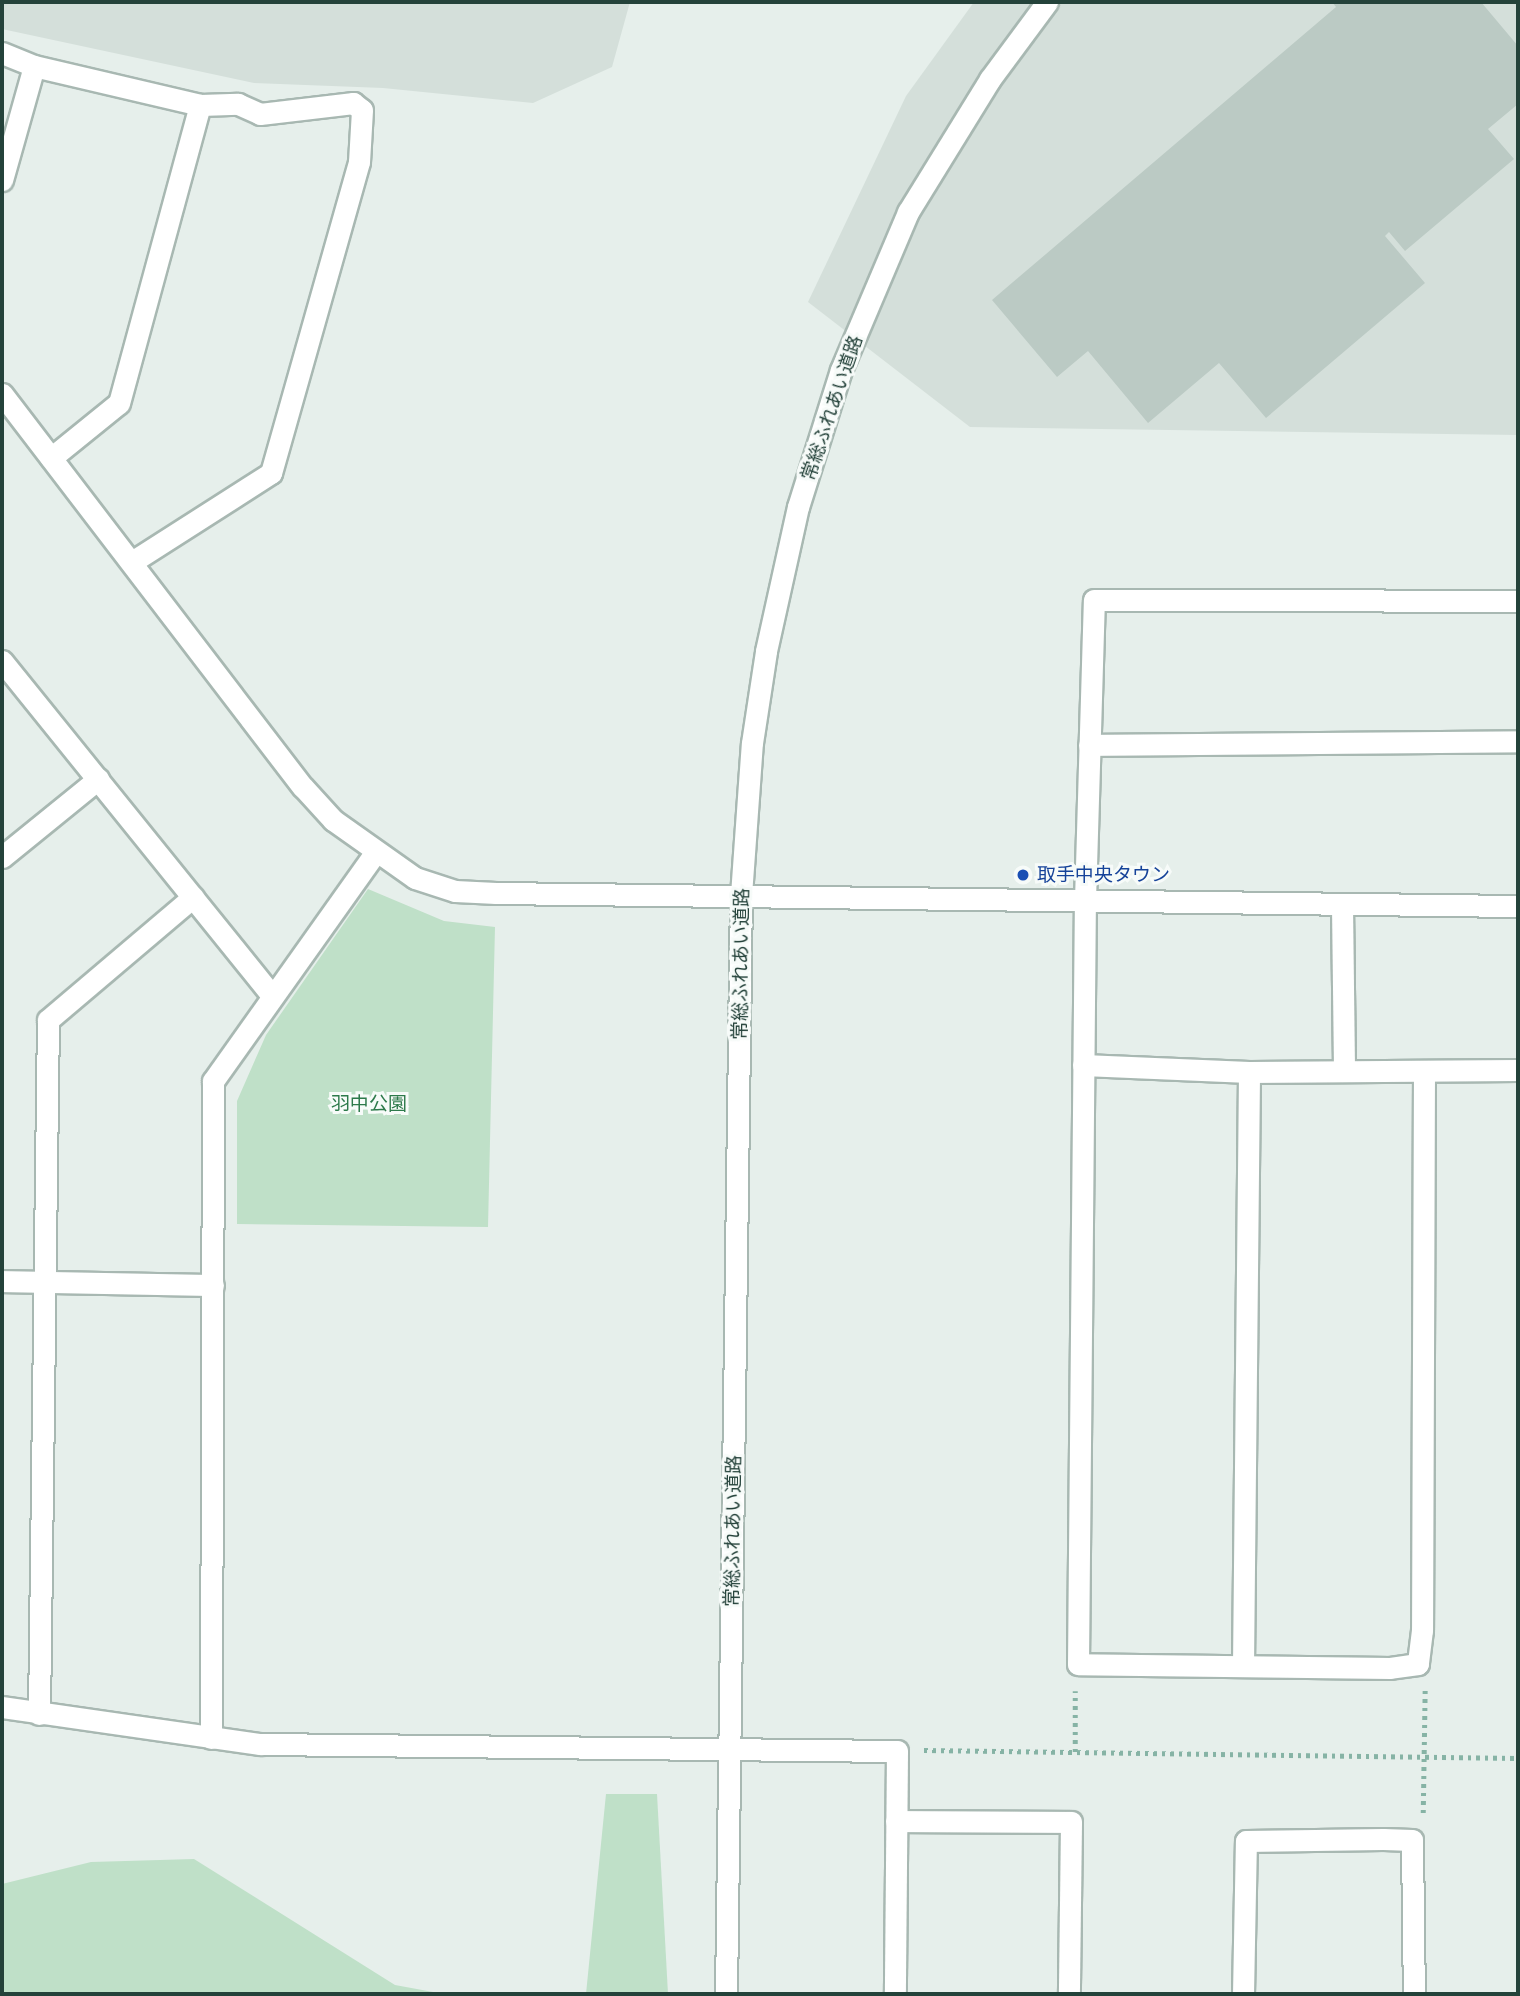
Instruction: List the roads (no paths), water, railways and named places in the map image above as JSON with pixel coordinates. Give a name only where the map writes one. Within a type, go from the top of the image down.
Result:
[{"type":"street","name":"常総ふれあい道路","points":[[726,1994],[741,895],[745,804],[766,651],[798,507],[841,370],[908,212],[990,79],[1047,2]]},
{"type":"street","points":[[2,53],[33,66],[200,105],[238,104],[260,114],[353,103],[362,110],[365,121],[359,162],[271,473],[132,562]]},
{"type":"street","points":[[2,180],[33,66]]},
{"type":"street","points":[[51,458],[119,402],[200,105]]},
{"type":"street","points":[[2,394],[303,787],[333,820],[375,853],[415,878],[455,891],[1518,906]]},
{"type":"street","points":[[1424,1071],[1422,1630],[1418,1664],[1390,1668],[1079,1664],[1085,900],[1094,600],[1518,601]]},
{"type":"street","points":[[2,661],[271,994]]},
{"type":"street","points":[[1089,745],[1518,741]]},
{"type":"street","points":[[2,857],[98,779]]},
{"type":"street","points":[[211,1738],[213,1081],[271,994],[375,853]]},
{"type":"street","points":[[39,1714],[48,1020],[193,897]]},
{"type":"street","points":[[1342,905],[1344,1072]]},
{"type":"street","points":[[1083,1065],[1249,1072],[1518,1070]]},
{"type":"street","points":[[1243,1666],[1249,1072]]},
{"type":"street","points":[[2,1281],[213,1285]]},
{"type":"street","points":[[2,1707],[260,1744],[897,1751],[895,1994]]},
{"type":"street","points":[[896,1821],[1071,1822],[1069,1994]]},
{"type":"street","points":[[1243,1994],[1246,1842],[1383,1839],[1412,1840],[1414,1994]]},
{"type":"place","name":"取手中央タウン","points":[[1023,875]]},
{"type":"park label","name":"羽中公園","points":[[369,1104]]}]
